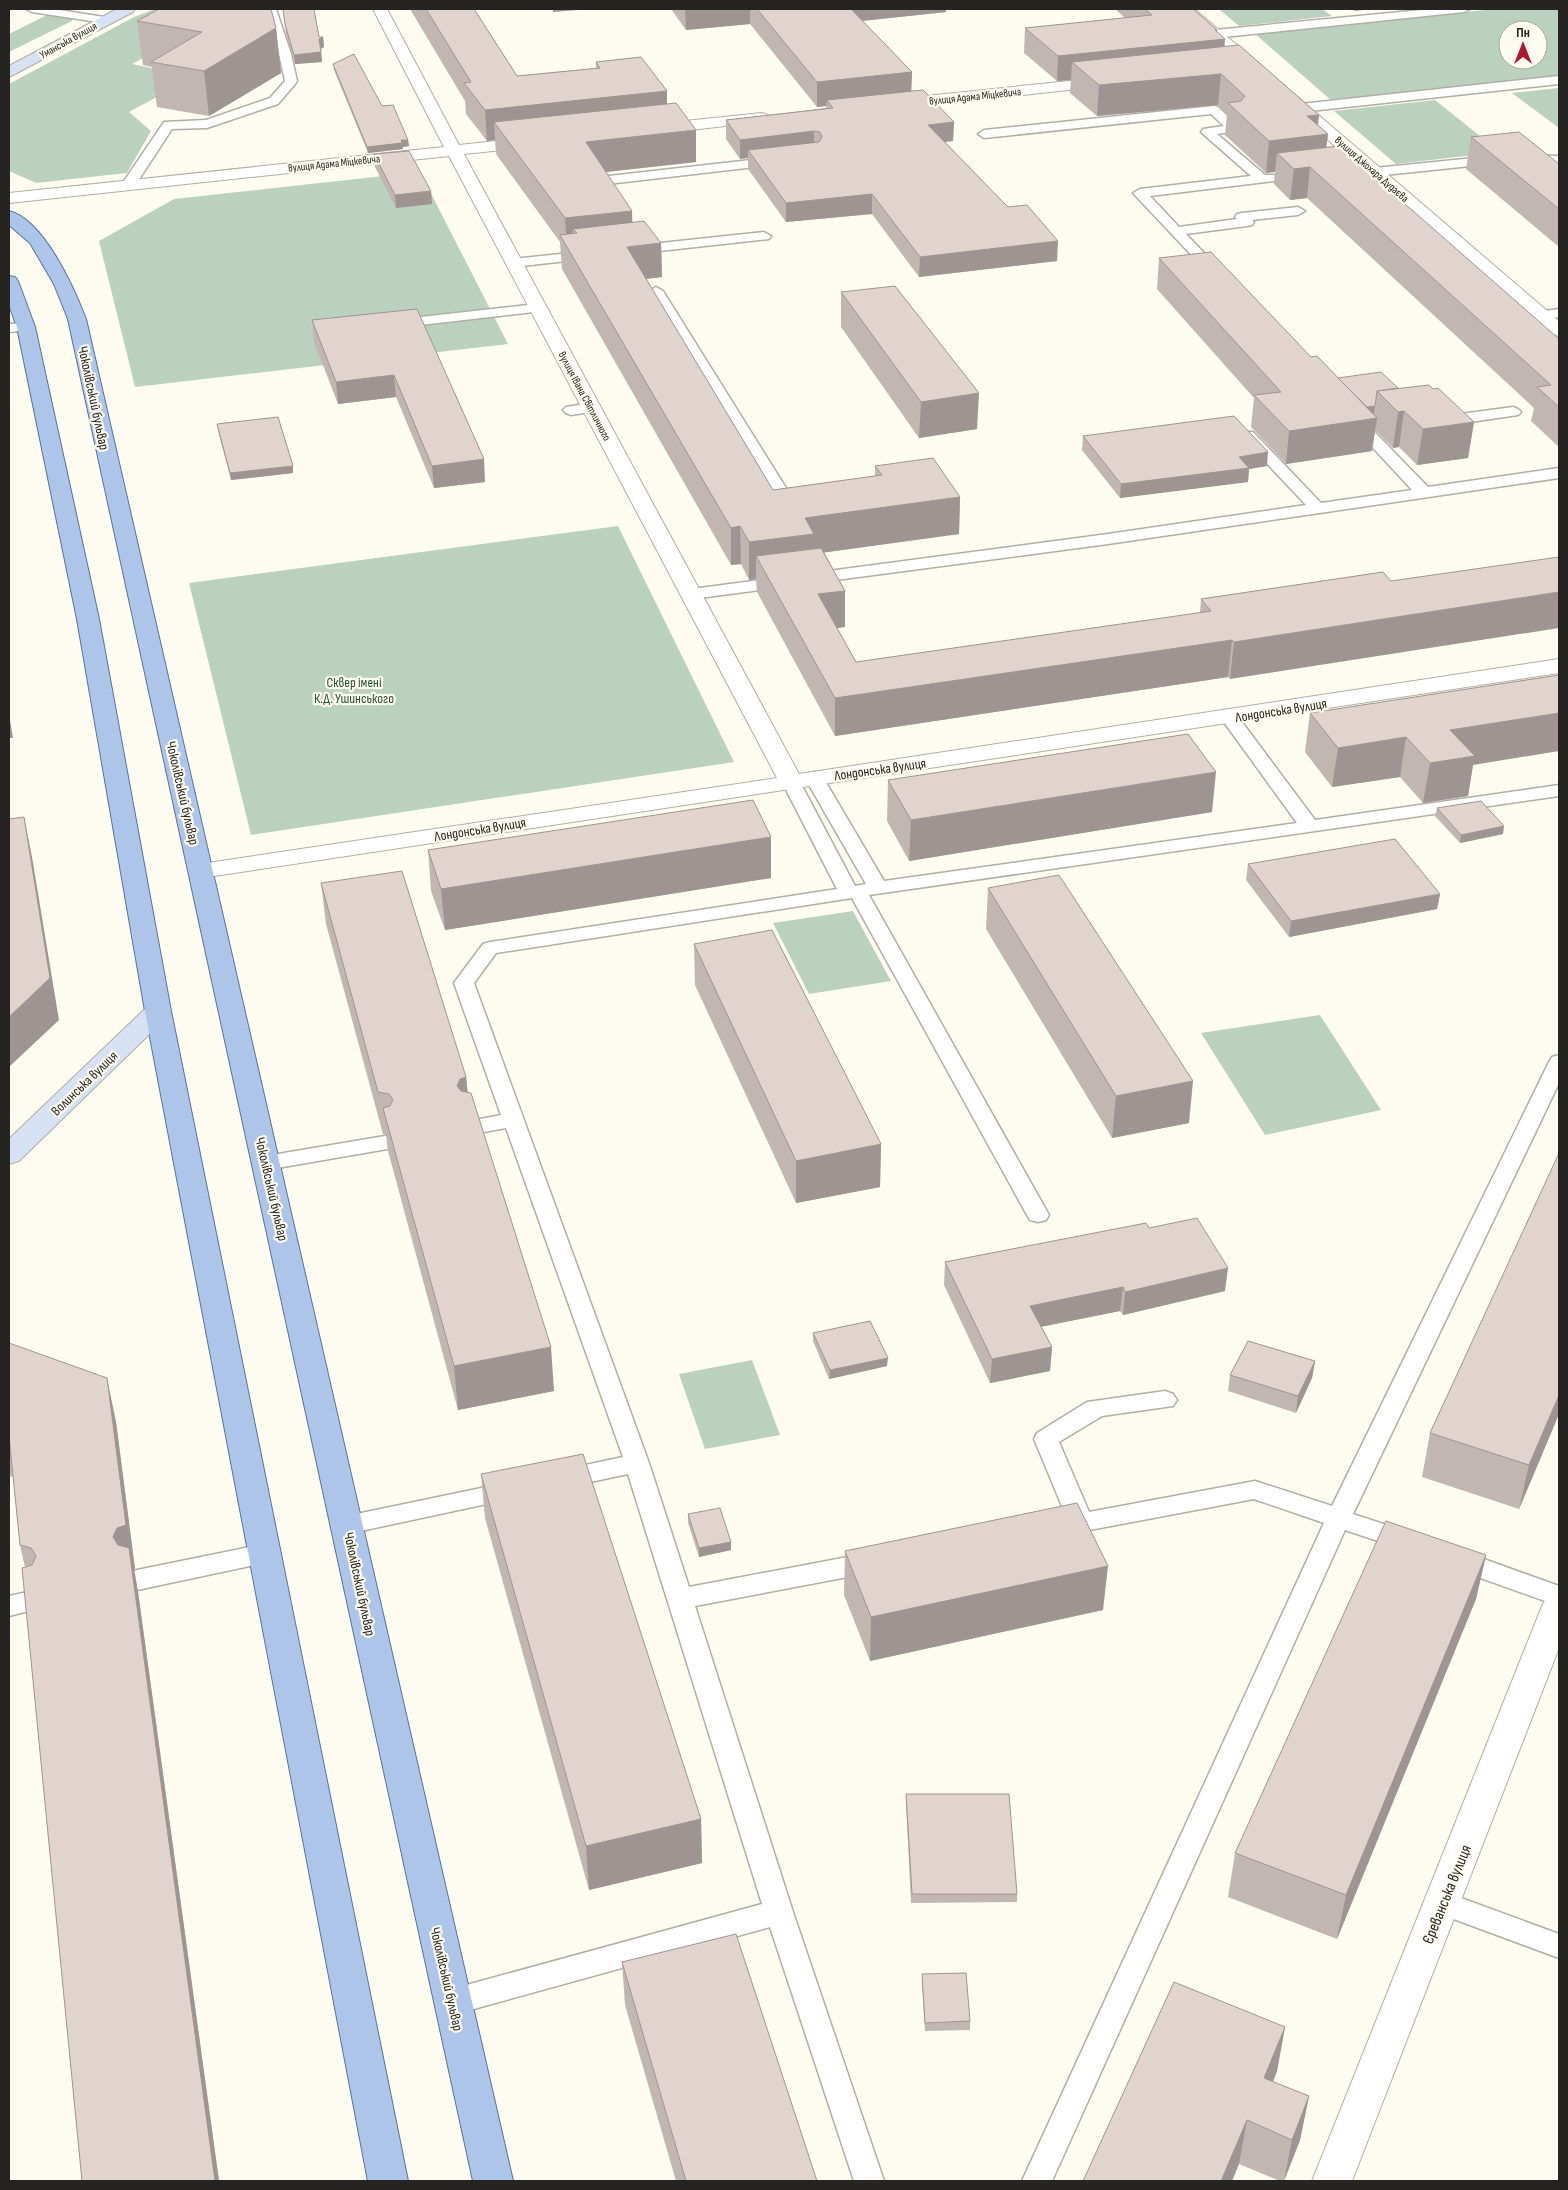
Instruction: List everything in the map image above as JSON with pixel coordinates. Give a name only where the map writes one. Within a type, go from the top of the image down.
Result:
[{"type":"main road","name":"Чоколівський бульвар","points":[[9,216],[37,240],[63,284],[77,319],[136,592],[202,872],[493,2181]]},
{"type":"main road","points":[[9,281],[17,328],[88,619],[158,1012],[388,2181]]},
{"type":"street","name":"Уманська вулиця","points":[[12,68],[128,9]]},
{"type":"street","name":"вулиця Івана Світличного","points":[[380,9],[513,263],[791,782]]},
{"type":"street","name":"вулиця Джохара Дудаєва","points":[[1185,9],[1301,108],[1366,169],[1559,330]]},
{"type":"street","points":[[1236,69],[1253,67]]},
{"type":"street","name":"вулиця Адама Міцкевича","points":[[881,106],[1119,81]]},
{"type":"street","points":[[636,131],[782,116]]},
{"type":"street","name":"вулиця Адама Міцкевича","points":[[9,198],[548,140]]},
{"type":"street","name":"вулиця Адама Міцкевича","points":[[27,230],[26,217],[31,210],[71,191]]},
{"type":"street","name":"Лондонська вулиця","points":[[202,872],[814,778],[1230,718],[1559,666]]},
{"type":"street","name":"Волинська вулиця","points":[[9,1155],[158,1012]]},
{"type":"street","name":"Єреванська вулиця","points":[[1332,2181],[1559,1606]]},
{"type":"lane","points":[[32,9],[104,20]]},
{"type":"lane","points":[[129,184],[168,125],[207,124],[274,101],[291,82],[285,54],[270,9]]},
{"type":"lane","points":[[1346,9],[1359,19]]},
{"type":"lane","points":[[1214,34],[1464,9]]},
{"type":"lane","points":[[1301,108],[1559,80]]},
{"type":"lane","points":[[984,134],[1214,110],[1234,128],[1207,132],[1262,179]]},
{"type":"lane","points":[[1366,169],[1514,158],[1559,160]]},
{"type":"lane","points":[[615,203],[600,181],[795,159]]},
{"type":"lane","points":[[1228,286],[1140,193],[1280,176]]},
{"type":"lane","points":[[1176,231],[1247,222],[1242,217],[1298,211]]},
{"type":"lane","points":[[635,234],[645,249]]},
{"type":"lane","points":[[513,263],[764,236]]},
{"type":"lane","points":[[656,291],[786,502],[814,498]]},
{"type":"lane","points":[[383,325],[537,308]]},
{"type":"lane","points":[[1542,315],[1559,313]]},
{"type":"lane","points":[[571,410],[591,408]]},
{"type":"lane","points":[[1343,408],[1424,494]]},
{"type":"lane","points":[[1430,413],[1440,412],[1450,420],[1513,412]]},
{"type":"lane","points":[[1356,422],[1375,420]]},
{"type":"lane","points":[[1238,425],[1318,509]]},
{"type":"lane","points":[[692,594],[1108,539],[1559,473]]},
{"type":"lane","points":[[1230,718],[1310,827]]},
{"type":"lane","points":[[814,778],[861,891]]},
{"type":"lane","points":[[791,782],[861,891],[1038,1215]]},
{"type":"lane","points":[[869,2181],[778,1912],[637,1463],[464,983],[490,948],[861,891],[1559,791]]},
{"type":"lane","points":[[1038,2181],[1339,1517],[1559,1062]]},
{"type":"lane","points":[[473,1127],[513,1120]]},
{"type":"lane","points":[[266,1163],[385,1143]]},
{"type":"lane","points":[[1081,1523],[1046,1439],[1096,1408],[1165,1400]]},
{"type":"lane","points":[[347,1525],[637,1463]]},
{"type":"lane","points":[[1032,1532],[1255,1490],[1339,1517],[1559,1596]]},
{"type":"lane","points":[[137,1580],[266,1554]]},
{"type":"lane","points":[[680,1599],[895,1558]]},
{"type":"lane","points":[[1442,1903],[1559,1946]]},
{"type":"lane","points":[[452,2002],[778,1912]]},
{"type":"green space","points":[[155,9],[250,9],[210,22],[132,64],[194,77],[129,112],[151,131],[127,173],[36,183],[9,171],[9,84],[134,17]]},
{"type":"green space","points":[[1219,9],[1322,9],[1332,16],[1239,26]]},
{"type":"green space","points":[[1495,9],[1559,9],[1559,77],[1332,101],[1254,33]]},
{"type":"green space","points":[[49,14],[71,17],[72,21],[9,52],[9,34]]},
{"type":"green space","points":[[1559,88],[1559,128],[1512,93]]},
{"type":"green space","points":[[1435,100],[1500,152],[1396,164],[1334,111]]},
{"type":"green space","points":[[420,172],[508,344],[135,387],[99,241],[174,199]]},
{"type":"green space","name":"Сквер імені К.Д. Ушинського","points":[[618,526],[734,762],[251,835],[189,583]]},
{"type":"green space","points":[[853,911],[891,981],[809,994],[773,923]]},
{"type":"green space","points":[[1320,1015],[1381,1110],[1265,1135],[1201,1033]]},
{"type":"green space","points":[[752,1360],[780,1435],[705,1449],[679,1374]]},
{"type":"building","points":[[159,9],[271,9],[276,28],[204,71],[151,62],[202,32],[137,21]]},
{"type":"building","points":[[283,9],[314,9],[319,37],[323,37],[319,39],[321,52],[294,55],[285,24]]},
{"type":"building","points":[[426,9],[474,9],[517,76],[600,68],[596,62],[641,57],[667,91],[485,110],[464,83],[471,82]]},
{"type":"building","points":[[757,9],[851,9],[912,72],[817,82]]},
{"type":"building","points":[[1145,9],[1193,9],[1225,39],[1058,56],[1025,28],[1152,15]]},
{"type":"building","points":[[1239,45],[1319,115],[1307,116],[1328,134],[1269,141],[1228,103],[1241,101],[1245,96],[1221,74],[1099,85],[1072,62]]},
{"type":"building","points":[[354,54],[382,106],[393,105],[408,140],[401,140],[402,143],[367,147],[333,64]]},
{"type":"building","points":[[923,90],[954,122],[928,125],[1008,207],[1027,205],[1058,241],[920,257],[872,194],[786,203],[748,150],[819,142],[822,137],[820,132],[814,131],[740,140],[726,120],[833,108],[827,100]]},
{"type":"building","points":[[676,103],[696,130],[586,142],[632,211],[565,218],[494,122]]},
{"type":"building","points":[[1519,132],[1559,164],[1559,209],[1471,137]]},
{"type":"building","points":[[1339,146],[1559,339],[1559,407],[1537,387],[1551,385],[1310,167],[1294,169],[1277,153]]},
{"type":"building","points":[[409,151],[431,191],[395,195],[374,154]]},
{"type":"building","points":[[644,221],[661,243],[627,247],[773,490],[882,475],[875,466],[933,458],[960,497],[805,518],[814,534],[749,542],[740,526],[731,528],[560,235],[577,233],[573,229]]},
{"type":"building","points":[[1211,252],[1311,357],[1317,356],[1377,418],[1289,431],[1254,395],[1281,392],[1159,258]]},
{"type":"building","points":[[895,286],[979,393],[921,402],[841,292]]},
{"type":"building","points":[[417,309],[484,459],[432,466],[394,375],[336,382],[312,320]]},
{"type":"building","points":[[1381,372],[1398,388],[1377,391],[1375,406],[1367,407],[1338,378]]},
{"type":"building","points":[[1429,385],[1433,389],[1438,388],[1474,422],[1423,429],[1404,411],[1398,412],[1377,391]]},
{"type":"building","points":[[1234,416],[1268,452],[1239,457],[1249,468],[1121,484],[1083,436]]},
{"type":"building","points":[[278,417],[293,466],[230,473],[217,424]]},
{"type":"building","points":[[821,548],[845,591],[818,594],[856,662],[1211,611],[1201,599],[1383,572],[1391,581],[1559,557],[1559,592],[1234,642],[1232,640],[835,698],[756,556]]},
{"type":"building","points":[[1559,675],[1559,713],[1450,730],[1475,756],[1430,763],[1406,737],[1338,748],[1310,713]]},
{"type":"building","points":[[1188,734],[1216,772],[911,820],[888,780]]},
{"type":"building","points":[[753,800],[771,837],[441,889],[428,850]]},
{"type":"building","points":[[1481,801],[1504,826],[1461,835],[1437,808]]},
{"type":"building","points":[[24,817],[50,978],[9,1017],[9,819]]},
{"type":"building","points":[[1395,839],[1440,894],[1291,921],[1248,864]]},
{"type":"building","points":[[402,871],[466,1077],[460,1079],[457,1086],[461,1091],[471,1093],[551,1347],[454,1366],[383,1108],[390,1106],[393,1100],[389,1094],[378,1092],[321,883]]},
{"type":"building","points":[[1059,875],[1193,1081],[1116,1096],[988,888]]},
{"type":"building","points":[[772,930],[881,1144],[796,1161],[694,944]]},
{"type":"building","points":[[1559,1153],[1559,1395],[1529,1465],[1430,1433]]},
{"type":"building","points":[[1197,1218],[1228,1268],[1125,1292],[1123,1287],[1030,1306],[1052,1347],[992,1359],[945,1262],[1146,1223],[1149,1228]]},
{"type":"building","points":[[870,1321],[888,1358],[830,1370],[813,1333]]},
{"type":"building","points":[[1248,1341],[1315,1361],[1298,1396],[1230,1375]]},
{"type":"building","points":[[9,1343],[107,1378],[126,1525],[117,1528],[113,1537],[118,1545],[129,1548],[215,2181],[82,2181],[22,1568],[32,1565],[36,1556],[31,1548],[20,1545],[9,1436]]},
{"type":"building","points":[[583,1454],[701,1819],[586,1846],[481,1474]]},
{"type":"building","points":[[1077,1503],[1108,1566],[871,1617],[845,1551]]},
{"type":"building","points":[[720,1508],[731,1542],[699,1548],[688,1514]]},
{"type":"building","points":[[1386,1521],[1486,1555],[1346,1895],[1235,1853]]},
{"type":"building","points":[[906,1794],[1009,1794],[1017,1894],[912,1894]]},
{"type":"building","points":[[736,1934],[817,2181],[686,2181],[622,1962]]},
{"type":"building","points":[[966,1973],[970,2021],[925,2023],[922,1974]]},
{"type":"building","points":[[1174,1982],[1285,2027],[1264,2078],[1309,2096],[1292,2140],[1247,2120],[1221,2181],[1083,2181]]}]
